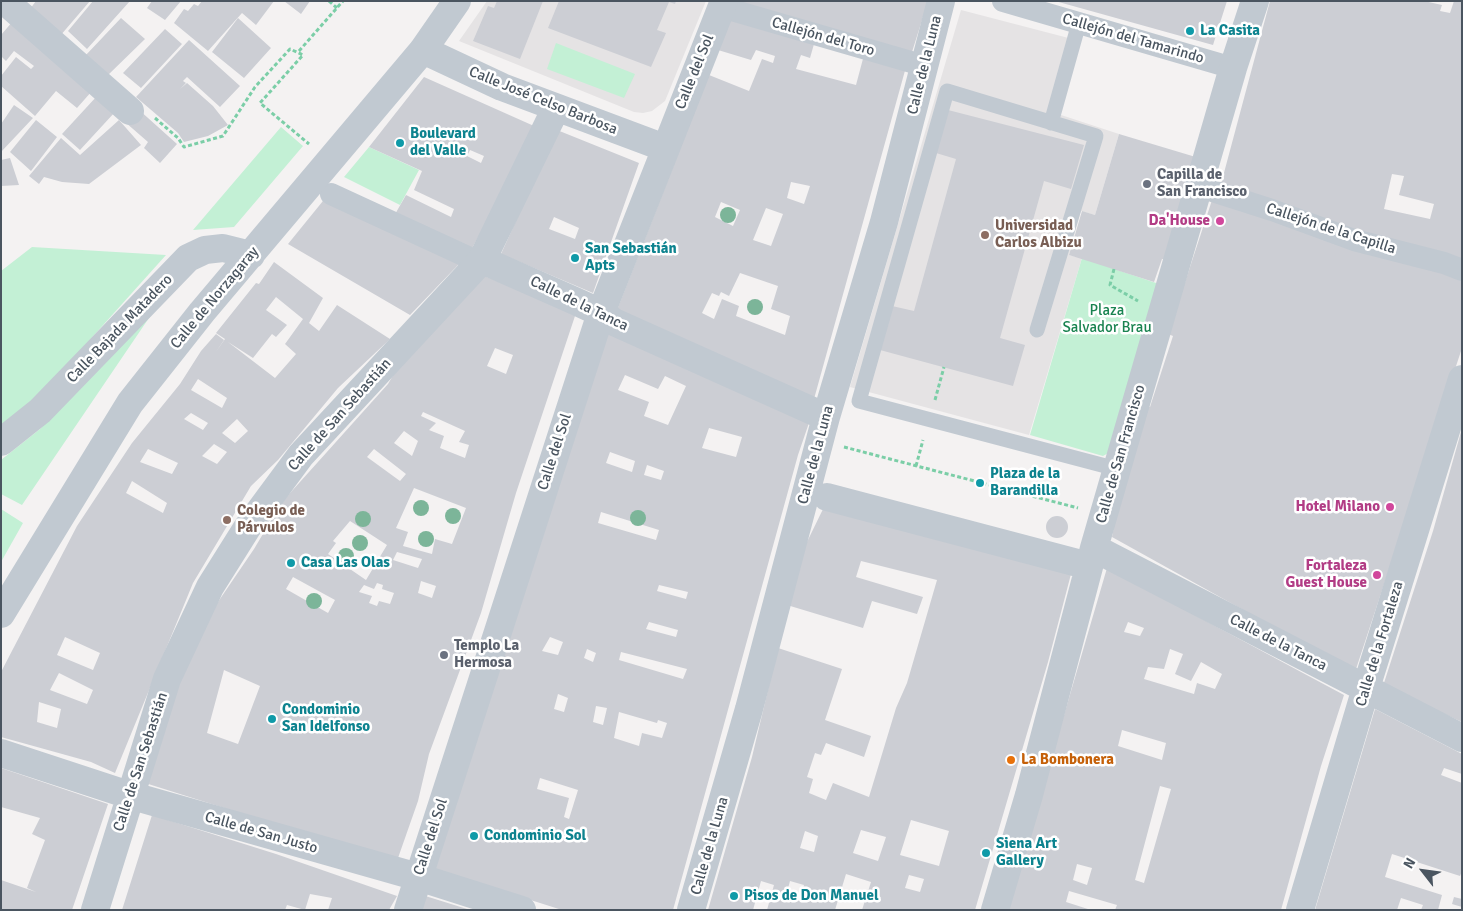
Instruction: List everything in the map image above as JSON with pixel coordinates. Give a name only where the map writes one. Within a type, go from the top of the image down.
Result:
[{"type":"street","name":"Calle de Norzagaray","points":[[1,614],[130,403],[423,50],[457,1]]},
{"type":"street","name":"Calle de la Luna","points":[[691,910],[749,708],[826,417],[884,222],[926,66],[941,1]]},
{"type":"street","name":"Callejón del Tamarindo","points":[[1004,1],[1233,68]]},
{"type":"street","name":"Calle de San Francisco","points":[[995,910],[1029,795],[1117,469],[1233,68],[1255,1]]},
{"type":"street","name":"Callejón del Toro","points":[[722,4],[926,66]]},
{"type":"street","name":"Calle del Sol","points":[[408,910],[601,313],[722,4]]},
{"type":"street","points":[[6,5],[130,111]]},
{"type":"street","name":"Calle José Celso Barbosa","points":[[423,50],[502,87],[665,148]]},
{"type":"street","name":"Calle de San Sebastián","points":[[95,910],[129,795],[167,679],[210,586],[247,528],[301,455],[482,260],[556,108]]},
{"type":"street","name":"Callejón de la Capilla","points":[[1200,187],[1272,210],[1354,240],[1444,263],[1462,270]]},
{"type":"street","name":"Calle de la Tanca","points":[[331,194],[472,260],[482,260],[601,313],[614,322],[826,417]]},
{"type":"street","name":"Calle Bajada Matadero","points":[[1,442],[40,411],[188,258],[205,250],[223,248],[251,255]]},
{"type":"street","name":"Calle de la Fortaleza","points":[[1300,910],[1366,688],[1462,379]]},
{"type":"street","name":"Calle de la Tanca","points":[[827,496],[1092,557],[1366,688],[1462,738]]},
{"type":"street","name":"Calle de San Justo","points":[[1,753],[129,795],[418,878],[522,910]]},
{"type":"lane","points":[[1051,123],[1079,23]]},
{"type":"lane","points":[[1036,330],[1096,136],[947,90],[858,401],[1117,469]]},
{"type":"path","points":[[329,1],[337,8]]},
{"type":"path","points":[[298,51],[343,1]]},
{"type":"path","points":[[130,111],[137,106],[178,138],[184,147],[224,136],[255,87],[290,49],[298,51],[303,55],[260,103],[311,146]]},
{"type":"path","points":[[1114,269],[1110,285],[1143,304]]},
{"type":"path","points":[[916,466],[944,368]]},
{"type":"path","points":[[872,455],[1087,510]]},
{"type":"shaded area","points":[[487,1],[706,1],[665,101],[652,111],[643,113],[634,112],[459,41]]},
{"type":"shaded area","name":"Universidad Carlos Albizu","points":[[961,10],[1080,41],[1058,114],[1119,134],[1095,215],[1081,211],[1069,255],[1082,258],[1029,435],[850,387]]},
{"type":"green space","points":[[556,43],[635,74],[624,98],[547,69]]},
{"type":"green space","points":[[281,127],[303,146],[234,227],[193,230]]},
{"type":"green space","points":[[369,147],[419,170],[400,205],[344,177]]},
{"type":"green space","points":[[32,247],[166,255],[35,401],[1,430],[1,271]]},
{"type":"green space","name":"Plaza Salvador Brau","points":[[1082,258],[1162,285],[1110,452],[1103,456],[1030,435]]},
{"type":"green space","points":[[153,312],[22,505],[1,494],[1,460],[40,429]]},
{"type":"green space","points":[[1,509],[23,523],[1,562]]},
{"type":"building","points":[[36,1],[90,1],[60,36],[30,9]]},
{"type":"building","points":[[93,1],[130,1],[87,49],[68,31]]},
{"type":"building","points":[[152,1],[181,1],[165,20],[147,8]]},
{"type":"building","points":[[202,1],[274,1],[256,25],[242,13],[208,51],[174,23],[184,9],[188,11],[194,4],[198,6]]},
{"type":"building","points":[[284,1],[310,1],[301,14]]},
{"type":"building","points":[[497,1],[543,1],[520,59],[473,41],[488,6],[494,8]]},
{"type":"building","points":[[559,1],[676,1],[675,4],[669,2],[657,30],[666,33],[651,67],[548,28]]},
{"type":"building","points":[[734,1],[928,1],[912,52]]},
{"type":"building","name":"La Casita","points":[[1055,1],[1227,1],[1213,45]]},
{"type":"building","points":[[1270,1],[1424,1],[1442,5],[1440,11],[1450,13],[1454,1],[1462,1],[1462,260],[1377,240],[1221,184]],"holes":[[[1392,174],[1404,176],[1399,195],[1434,204],[1430,219],[1384,209]]]},
{"type":"building","points":[[121,18],[145,39],[107,76],[85,56]]},
{"type":"building","points":[[238,18],[271,48],[244,78],[212,52]]},
{"type":"building","points":[[728,18],[814,44],[810,58],[801,55],[796,69],[856,85],[864,55],[906,67],[814,399],[617,310],[709,75],[749,91],[762,59],[773,63],[775,56],[756,50],[751,60],[718,50]],"holes":[[[791,182],[810,186],[804,204],[787,198]],[[721,202],[740,210],[733,226],[715,217]],[[766,208],[783,214],[771,246],[753,240]],[[740,273],[778,286],[771,309],[790,316],[785,335],[736,316],[739,306],[722,299],[714,319],[702,313],[712,293],[719,296],[721,292],[729,296]]]},
{"type":"building","points":[[13,21],[92,91],[77,108],[56,91],[35,116],[1,86],[1,76],[16,57],[31,69],[34,66],[14,51],[6,61],[1,56],[1,35]]},
{"type":"building","points":[[165,29],[182,44],[141,88],[123,73]]},
{"type":"building","points":[[189,40],[240,86],[220,107],[187,77],[183,81],[186,83],[180,89],[187,83],[213,106],[228,125],[208,136],[184,142],[178,133],[136,97]]},
{"type":"building","points":[[424,77],[534,126],[497,203],[470,252],[394,216],[406,195],[451,217],[454,209],[414,190],[422,171],[369,147]],"holes":[[[470,150],[484,156],[481,163],[467,156]]]},
{"type":"building","points":[[97,96],[115,112],[80,150],[62,134]]},
{"type":"building","points":[[14,105],[33,118],[1,152],[1,124]]},
{"type":"building","points":[[138,109],[177,144],[160,163],[144,148],[148,142],[125,122]]},
{"type":"building","points":[[948,110],[1084,145],[1071,189],[1044,181],[1000,338],[1025,345],[1013,386],[880,350],[892,306],[914,311],[956,159],[936,153]]},
{"type":"building","points":[[36,120],[57,137],[31,171],[10,152]]},
{"type":"building","points":[[119,120],[141,145],[89,184],[62,182],[44,177],[39,184],[29,176],[61,138],[80,155]]},
{"type":"building","points":[[557,130],[639,163],[593,293],[501,254]],"holes":[[[554,217],[579,228],[575,239],[549,229]]]},
{"type":"building","name":"Capilla de San Francisco","points":[[1119,134],[1199,158],[1167,260],[1162,259],[1154,282],[1069,255],[1082,211],[1095,215]]},
{"type":"building","points":[[10,158],[19,185],[1,186],[1,160]]},
{"type":"building","points":[[327,196],[459,264],[410,315],[288,244]]},
{"type":"building","points":[[1213,197],[1462,277],[1462,348],[1356,669],[1274,627],[1112,537],[1119,501],[1144,405],[1150,407],[1173,336],[1168,334]]},
{"type":"building","points":[[274,262],[323,298],[309,323],[319,331],[337,305],[390,339],[338,388],[278,460],[251,486],[193,583],[115,773],[91,762],[1,737],[1,672],[77,526],[132,443],[180,384],[201,351],[216,334],[224,340],[215,353],[225,339],[216,333],[256,283],[259,284]],"holes":[[[276,297],[303,319],[285,344],[296,354],[275,378],[228,342],[253,358],[272,334],[276,337],[287,325],[266,310]],[[198,379],[227,398],[222,408],[191,390]],[[191,413],[208,423],[203,430],[184,419]],[[237,419],[248,431],[235,443],[222,433]],[[214,444],[227,452],[217,464],[202,456]],[[148,449],[178,463],[172,474],[140,462]],[[132,481],[167,503],[163,513],[126,493]],[[65,637],[100,653],[93,670],[57,655]],[[59,673],[93,690],[87,704],[50,690]],[[39,702],[61,709],[57,728],[37,722]]]},
{"type":"building","points":[[482,275],[576,313],[516,493],[481,613],[429,754],[418,801],[398,858],[259,819],[142,782],[190,652],[207,618],[254,549],[282,502],[388,384],[395,372]],"holes":[[[495,348],[513,355],[506,374],[487,366]],[[423,412],[465,431],[459,442],[469,445],[465,458],[440,448],[444,436],[429,430],[436,423],[421,416]],[[404,431],[418,441],[412,456],[394,443]],[[374,449],[406,474],[400,481],[367,457]],[[414,488],[466,508],[452,544],[435,539],[432,554],[403,546],[408,532],[396,528]],[[350,521],[387,545],[366,580],[328,554],[336,543],[333,541]],[[397,552],[422,559],[418,568],[393,560]],[[293,577],[335,600],[328,613],[286,589]],[[421,581],[436,586],[432,598],[418,593]],[[377,583],[383,585],[382,589],[394,593],[390,604],[379,601],[377,606],[369,603],[372,596],[359,592],[364,585],[374,589]],[[224,670],[260,686],[238,744],[207,733]]]},
{"type":"building","points":[[608,327],[811,417],[798,455],[673,910],[562,910],[427,867]],"holes":[[[625,375],[658,389],[665,376],[686,386],[668,425],[644,416],[649,402],[618,390]],[[709,428],[742,437],[736,457],[702,448]],[[610,452],[635,461],[632,472],[606,463]],[[647,465],[664,471],[661,480],[644,475]],[[601,512],[659,530],[656,540],[598,523]],[[659,585],[688,592],[686,599],[657,591]],[[649,622],[678,630],[676,637],[646,629]],[[550,637],[563,642],[558,655],[542,651]],[[587,649],[596,653],[593,662],[584,658]],[[621,652],[687,669],[683,679],[619,660]],[[558,694],[568,698],[564,712],[554,709]],[[596,706],[607,708],[603,725],[593,722]],[[619,712],[657,723],[658,720],[667,723],[662,738],[642,733],[639,746],[614,738]],[[540,778],[578,790],[569,819],[564,817],[569,798],[537,789]]]},
{"type":"building","points":[[1461,432],[1462,722],[1383,686],[1433,531]]},
{"type":"building","points":[[824,507],[1071,574],[1048,662],[975,910],[862,910],[871,882],[846,874],[835,910],[767,910],[774,885],[761,881],[753,910],[708,910],[752,757],[778,648],[842,669],[825,720],[871,736],[864,757],[826,743],[821,755],[815,753],[807,777],[813,779],[809,793],[826,800],[833,783],[869,797],[896,708],[907,683],[937,580],[861,561],[856,577],[923,597],[917,614],[872,601],[863,628],[787,605],[806,544]],"holes":[[[911,820],[949,831],[939,866],[900,855]],[[861,830],[886,837],[878,861],[853,853]],[[805,831],[818,836],[814,852],[800,848]],[[909,875],[924,879],[920,892],[905,888]],[[790,881],[804,885],[800,901],[786,896]]]},
{"type":"building","points":[[1057,516],[1067,523],[1068,527],[1061,537],[1057,538],[1047,531],[1046,527],[1053,517]]},
{"type":"building","points":[[1107,568],[1344,695],[1321,766],[1281,910],[1115,910],[1117,905],[1069,891],[1066,902],[1091,910],[1007,910]],"holes":[[[1128,622],[1144,628],[1140,636],[1124,632]],[[1170,649],[1183,654],[1175,674],[1191,681],[1201,662],[1222,674],[1215,689],[1197,683],[1194,694],[1144,679],[1148,667],[1164,669]],[[1122,730],[1166,743],[1162,760],[1118,746]],[[1160,786],[1171,789],[1144,883],[1135,880]],[[1077,864],[1092,868],[1087,885],[1073,880]]]},
{"type":"building","points":[[1375,709],[1462,754],[1462,774],[1444,768],[1441,775],[1462,783],[1462,871],[1460,876],[1392,854],[1385,877],[1442,895],[1438,910],[1421,910],[1423,905],[1401,898],[1397,910],[1315,910]]},
{"type":"building","points":[[1,768],[108,804],[72,910],[1,910],[1,880],[36,892],[27,888],[45,840],[32,834],[40,818],[1,807]]},
{"type":"building","points":[[152,815],[276,854],[397,896],[389,910],[328,910],[332,898],[310,894],[305,910],[287,905],[285,910],[122,910]]},
{"type":"building","points":[[419,894],[467,909],[467,910],[414,910]]},
{"type":"building","points":[[1454,897],[1462,899],[1462,907],[1452,904]]},
{"type":"place","name":"La Casita","points":[[1190,31]]},
{"type":"place","name":"Boulevard del Valle","points":[[400,143]]},
{"type":"place","name":"Capilla de San Francisco","points":[[1147,184]]},
{"type":"place","name":"Da'House","points":[[1220,221]]},
{"type":"place","name":"Universidad Carlos Albizu","points":[[985,235]]},
{"type":"place","name":"San Sebastián Apts","points":[[575,258]]},
{"type":"place","name":"Plaza de la Barandilla","points":[[980,483]]},
{"type":"place","name":"Hotel Milano","points":[[1390,507]]},
{"type":"place","name":"Colegio de Párvulos","points":[[227,520]]},
{"type":"place","name":"Casa Las Olas","points":[[291,563]]},
{"type":"place","name":"Fortaleza Guest House","points":[[1377,575]]},
{"type":"place","name":"Templo La Hermosa","points":[[444,655]]},
{"type":"place","name":"Condominio San Idelfonso","points":[[272,719]]},
{"type":"place","name":"La Bombonera","points":[[1011,760]]},
{"type":"place","name":"Condominio Sol","points":[[474,836]]},
{"type":"place","name":"Siena Art Gallery","points":[[986,853]]},
{"type":"place","name":"Pisos de Don Manuel","points":[[734,896]]}]
